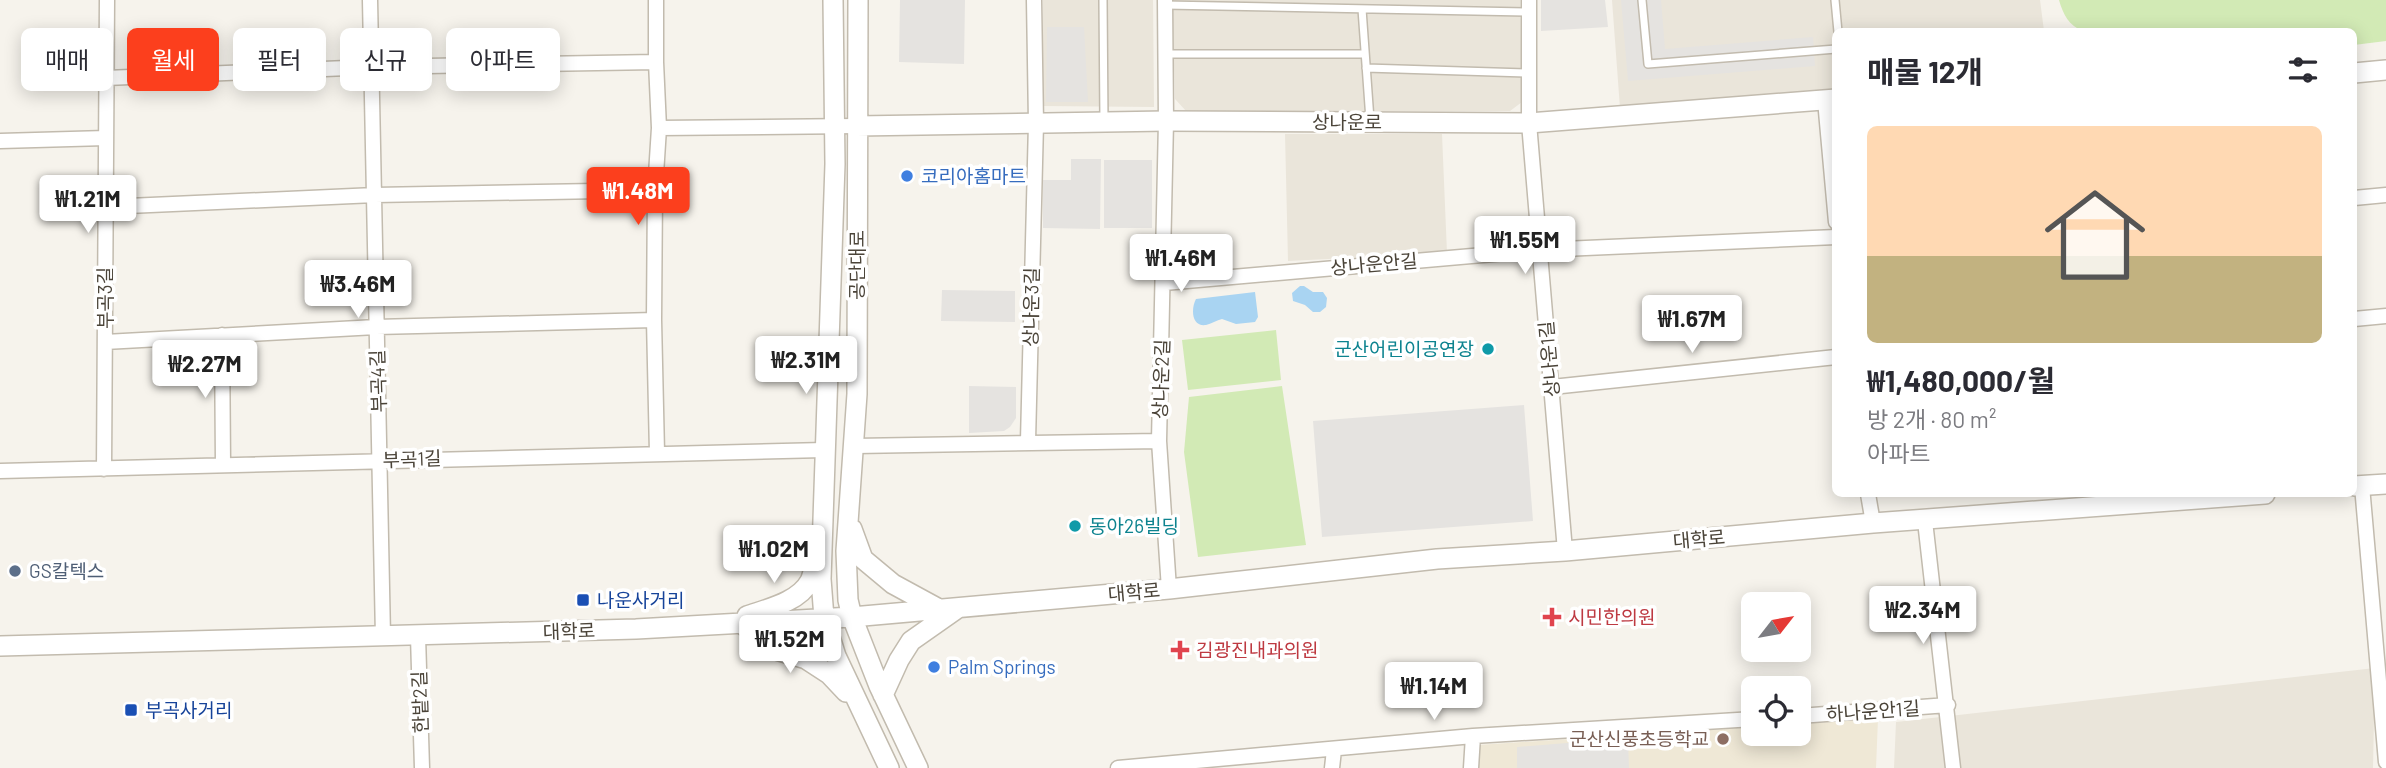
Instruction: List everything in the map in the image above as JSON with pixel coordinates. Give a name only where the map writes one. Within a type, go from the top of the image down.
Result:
[{"type":"street","name":"부곡3길","points":[[107,0],[107,28]]},
{"type":"street","name":"부곡4길","points":[[370,0],[371,28]]},
{"type":"street","points":[[656,0],[659,128],[655,190],[654,320],[657,453]]},
{"type":"street","name":"공단대로","points":[[833,0],[834,128],[821,579],[824,618],[836,656],[889,768]]},
{"type":"street","name":"공단대로","points":[[858,0],[858,394],[846,551],[848,600],[852,617],[883,695],[918,768]]},
{"type":"street","name":"상나운3길","points":[[1028,441],[1036,123],[1034,0]]},
{"type":"street","name":"상나운2길","points":[[1165,3],[1164,283],[1159,440],[1170,589]]},
{"type":"street","name":"상나운1길","points":[[1529,6],[1529,123],[1565,551]]},
{"type":"street","points":[[432,66],[656,62]]},
{"type":"street","points":[[113,78],[340,68]]},
{"type":"street","points":[[2357,73],[2386,70]]},
{"type":"street","name":"부곡3길","points":[[104,470],[106,91]]},
{"type":"street","name":"부곡4길","points":[[373,91],[383,637]]},
{"type":"street","points":[[1830,100],[1832,141]]},
{"type":"street","name":"상나운로","points":[[858,126],[1166,121],[1529,123],[1830,100]]},
{"type":"street","points":[[659,128],[858,126]]},
{"type":"street","points":[[0,141],[106,138]]},
{"type":"street","points":[[106,207],[375,195],[655,190]]},
{"type":"street","points":[[2357,198],[2386,195]]},
{"type":"street","name":"상나운안길","points":[[1164,283],[1540,250],[1832,237]]},
{"type":"street","points":[[2357,319],[2386,316]]},
{"type":"street","points":[[105,342],[376,327],[654,320]]},
{"type":"street","points":[[222,335],[223,465]]},
{"type":"street","points":[[1552,387],[1832,357]]},
{"type":"street","points":[[855,446],[1159,440]]},
{"type":"street","name":"부곡1길","points":[[0,471],[824,450]]},
{"type":"street","points":[[2386,484],[2358,486],[2386,762]]},
{"type":"street","points":[[1869,497],[1873,523]]},
{"type":"street","name":"대학로","points":[[0,646],[418,636],[852,617],[1170,589],[1437,559],[1565,551],[2197,497]]},
{"type":"street","points":[[849,520],[863,559],[893,584],[949,609],[911,641],[883,695]]},
{"type":"street","points":[[1925,521],[1948,705],[1953,768]]},
{"type":"street","points":[[733,624],[784,603],[809,582],[822,541]]},
{"type":"street","points":[[733,624],[776,650],[806,659],[828,674],[860,707]]},
{"type":"street","name":"한밭2길","points":[[418,636],[422,768]]},
{"type":"street","name":"하나운안1길","points":[[1811,715],[1948,705]]},
{"type":"street","points":[[1118,768],[1474,736],[1741,720]]},
{"type":"street","points":[[1471,768],[1474,736]]},
{"type":"street","points":[[1332,768],[1334,750]]},
{"type":"lane","points":[[1103,0],[1104,122]]},
{"type":"lane","points":[[1642,0],[1648,64],[1832,49]]},
{"type":"lane","points":[[1835,0],[1838,28]]},
{"type":"lane","points":[[1165,3],[1362,9],[1529,6]]},
{"type":"lane","points":[[1362,9],[1370,122]]},
{"type":"lane","points":[[1166,54],[1366,54]]},
{"type":"lane","points":[[1366,68],[1529,73]]},
{"type":"shaded area","points":[[900,0],[965,0],[964,64],[899,62]]},
{"type":"shaded area","points":[[1043,0],[1153,0],[1154,107],[1042,106]]},
{"type":"shaded area","points":[[1172,0],[1520,0],[1522,102],[1510,111],[1187,112],[1175,99]]},
{"type":"shaded area","points":[[1541,0],[1605,0],[1608,27],[1541,31]]},
{"type":"shaded area","points":[[1612,0],[2040,0],[2044,28],[1832,28],[1832,91],[1620,108]]},
{"type":"shaded area","points":[[1621,0],[1661,0],[1665,49],[1813,37],[1815,66],[1628,81]]},
{"type":"shaded area","points":[[1047,27],[1084,27],[1088,102],[1046,102]]},
{"type":"shaded area","points":[[1285,134],[1442,134],[1447,253],[1288,261]]},
{"type":"shaded area","points":[[1071,159],[1101,159],[1100,229],[1043,228],[1043,180],[1071,180]]},
{"type":"shaded area","points":[[1104,160],[1152,160],[1152,228],[1104,228]]},
{"type":"shaded area","points":[[942,290],[1015,291],[1015,322],[941,321]]},
{"type":"shaded area","points":[[969,386],[1016,387],[1016,418],[1010,427],[1004,431],[969,433]]},
{"type":"shaded area","points":[[1524,405],[1533,521],[1322,537],[1313,421]]},
{"type":"shaded area","points":[[2375,668],[2373,768],[1894,768],[1896,722]]},
{"type":"shaded area","name":"군산신풍초등학교","points":[[1878,719],[1876,768],[1477,768],[1478,745],[1741,728],[1741,746],[1811,746],[1811,723]]},
{"type":"shaded area","points":[[1628,738],[1629,768],[1517,768],[1517,747]]},
{"type":"green space","points":[[2059,0],[2386,0],[2386,41],[2357,45],[2357,28],[2078,28],[2067,19]]},
{"type":"green space","points":[[1276,330],[1281,380],[1188,390],[1182,340]]},
{"type":"green space","points":[[1282,386],[1306,545],[1198,557],[1184,452],[1189,397]]},
{"type":"water","points":[[1300,286],[1313,292],[1323,292],[1327,298],[1326,307],[1320,312],[1313,312],[1305,305],[1293,301],[1292,293]]},
{"type":"water","points":[[1255,292],[1258,317],[1255,322],[1236,324],[1222,319],[1201,325],[1195,320],[1193,307],[1196,299]]},
{"type":"place","name":"코리아홈마트","points":[[907,176]]},
{"type":"place","name":"군산어린이공연장","points":[[1488,349]]},
{"type":"place","name":"동아26빌딩","points":[[1075,526]]},
{"type":"place","name":"GS칼텍스","points":[[15,571]]},
{"type":"place","name":"나운사거리","points":[[583,600]]},
{"type":"place","name":"시민한의원","points":[[1552,617]]},
{"type":"place","name":"김광진내과의원","points":[[1180,650]]},
{"type":"place","name":"Palm Springs","points":[[934,667]]},
{"type":"place","name":"부곡사거리","points":[[131,710]]},
{"type":"place","name":"군산신풍초등학교","points":[[1723,739]]}]
